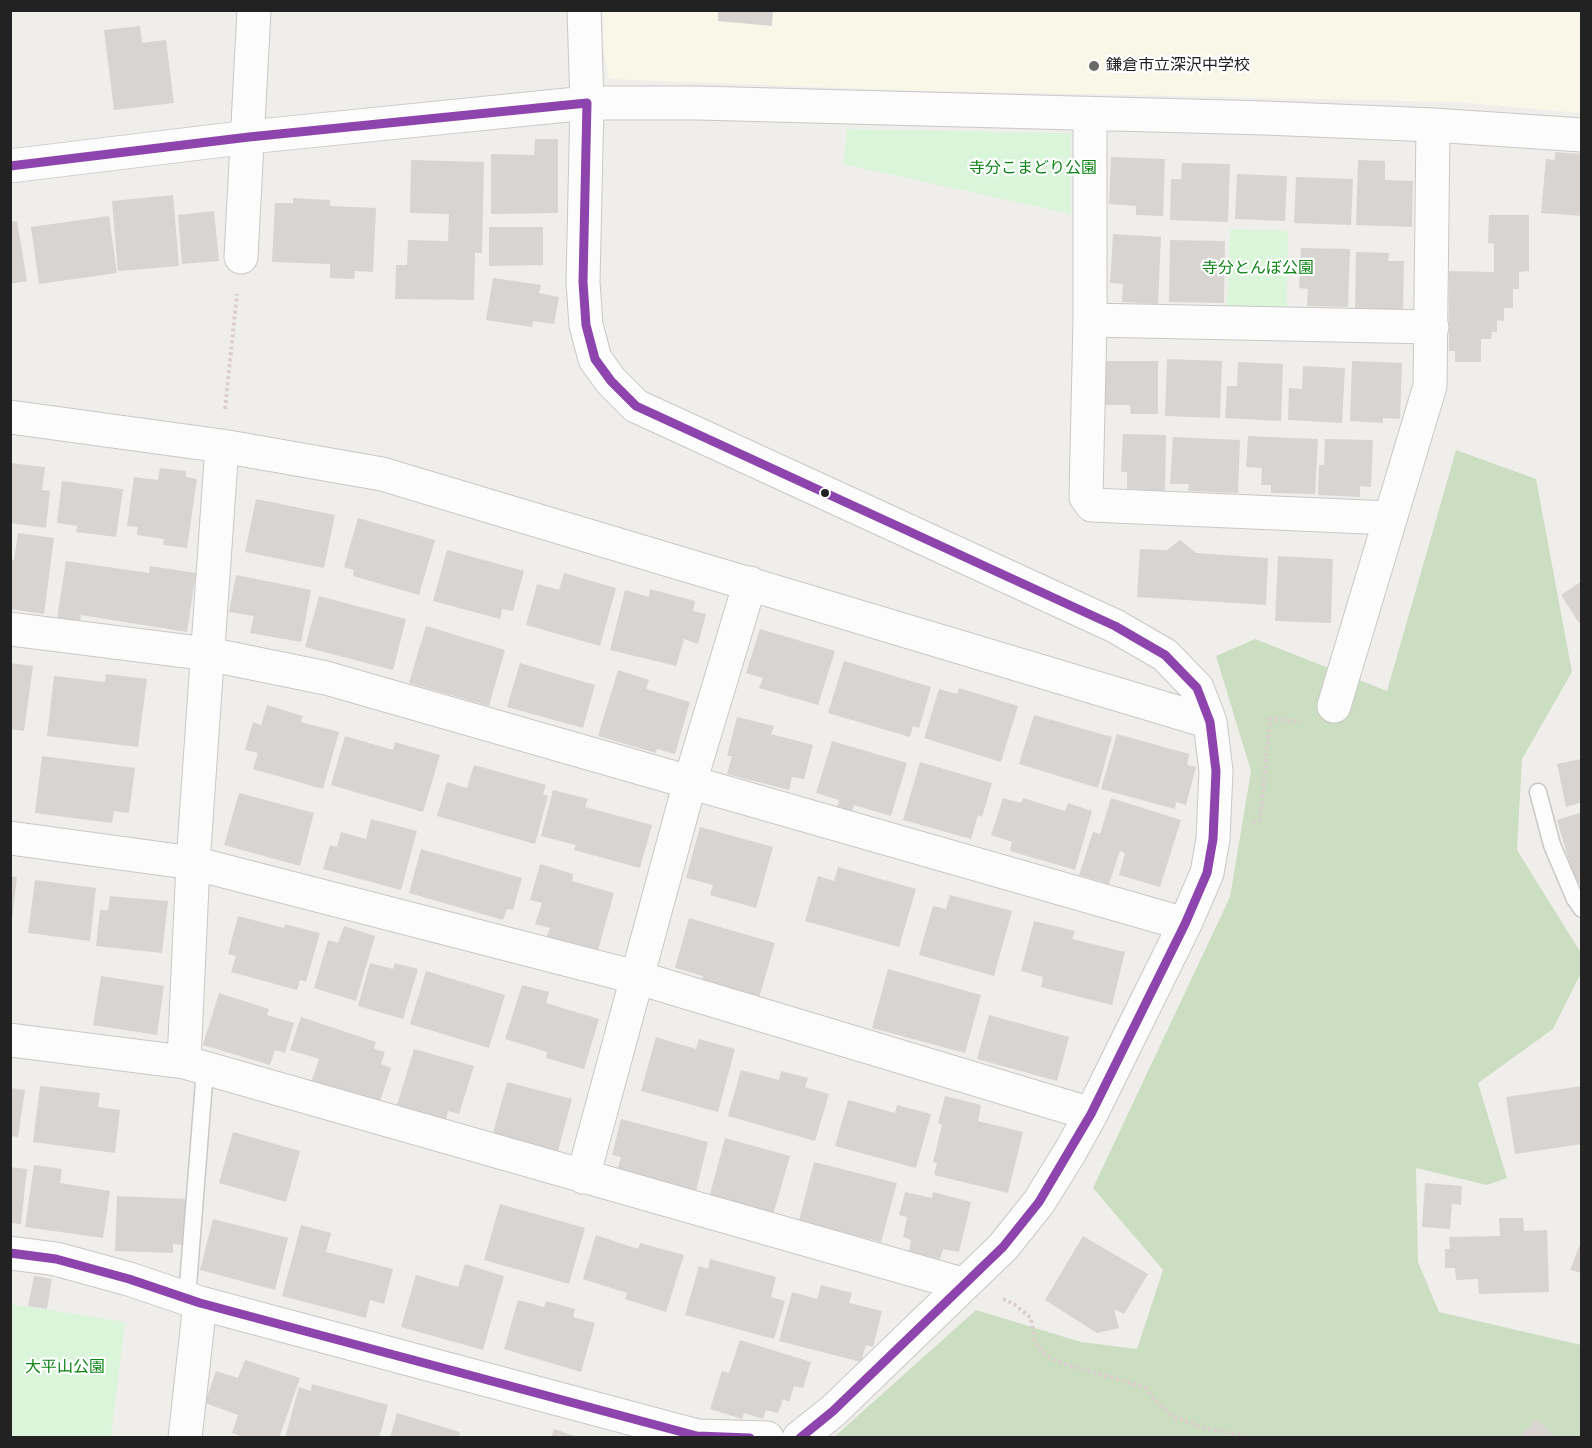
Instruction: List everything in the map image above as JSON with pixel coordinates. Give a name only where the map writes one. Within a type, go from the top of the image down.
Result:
[{"type":"street","points":[[241,257],[254,10]]},
{"type":"street","points":[[584,10],[587,103],[584,282],[586,325],[595,359],[611,381],[636,406],[1115,626],[1165,655],[1197,688],[1210,722],[1216,771],[1213,839],[1207,873],[1185,924],[1091,1114],[1039,1202],[1003,1247],[962,1284],[833,1411],[799,1437]]},
{"type":"street","points":[[10,166],[249,137],[587,103],[698,103],[1265,118],[1433,125],[1581,135]]},
{"type":"street","points":[[1090,114],[1090,320],[1086,497],[1092,505],[1390,518]]},
{"type":"street","points":[[1334,706],[1430,387],[1433,125]]},
{"type":"street","points":[[1090,320],[1432,327]]},
{"type":"street","points":[[10,417],[222,446],[382,474],[1210,722]]},
{"type":"street","points":[[195,1065],[193,863],[222,446]]},
{"type":"street","points":[[583,1177],[639,978],[690,782],[750,583]]},
{"type":"street","points":[[10,629],[208,654],[326,678],[1185,924]]},
{"type":"street","points":[[10,837],[193,863],[639,978],[1091,1114]]},
{"type":"street","points":[[10,1040],[195,1065],[962,1284]]},
{"type":"street","points":[[10,1253],[56,1259],[194,1300],[696,1437],[767,1437]]},
{"type":"street","points":[[185,1437],[194,1300]]},
{"type":"lane","points":[[1538,792],[1552,845],[1581,909]]},
{"type":"lane","points":[[194,1300],[195,1065]]},
{"type":"path","points":[[222,446],[241,257]]},
{"type":"path","points":[[1213,839],[1260,820],[1270,718],[1315,724],[1334,706]]},
{"type":"path","points":[[962,1284],[1014,1304],[1031,1318],[1035,1342],[1042,1352],[1058,1362],[1145,1387],[1157,1403],[1173,1416],[1197,1426],[1251,1437]]},
{"type":"shaded area","name":"鎌倉市立深沢中学校","points":[[603,11],[1581,11],[1581,113],[1456,102],[893,90],[609,79],[604,53]]},
{"type":"green space","name":"寺分こまどり公園","points":[[847,129],[1071,133],[1071,214],[843,164]]},
{"type":"green space","name":"寺分とんぼ公園","points":[[1230,229],[1288,231],[1287,309],[1227,307]]},
{"type":"green space","points":[[1456,450],[1536,479],[1572,672],[1522,759],[1517,850],[1581,953],[1581,973],[1553,1029],[1478,1083],[1507,1178],[1487,1185],[1416,1168],[1418,1262],[1439,1312],[1581,1345],[1581,1437],[833,1438],[976,1310],[1081,1342],[1137,1349],[1163,1270],[1093,1188],[1230,897],[1251,771],[1216,656],[1255,639],[1387,691]]},
{"type":"green space","name":"大平山公園","points":[[11,1304],[125,1322],[111,1437],[11,1437]]},
{"type":"building","points":[[718,10],[773,10],[772,26],[718,21]]},
{"type":"building","points":[[140,26],[142,43],[166,40],[174,103],[114,110],[104,30]]},
{"type":"building","points":[[535,139],[558,139],[558,213],[491,214],[491,154],[534,155]]},
{"type":"building","points":[[1555,152],[1582,154],[1582,216],[1541,213],[1546,159],[1555,160]]},
{"type":"building","points":[[1111,157],[1165,159],[1163,216],[1136,215],[1136,206],[1109,204]]},
{"type":"building","points":[[411,160],[484,162],[482,253],[475,253],[474,300],[395,299],[396,265],[407,265],[408,240],[448,241],[449,214],[410,213]]},
{"type":"building","points":[[1358,160],[1385,161],[1385,180],[1413,181],[1412,227],[1356,225]]},
{"type":"building","points":[[1182,163],[1230,164],[1228,222],[1170,220],[1171,179],[1181,179]]},
{"type":"building","points":[[1237,174],[1287,176],[1285,221],[1235,219]]},
{"type":"building","points":[[1296,177],[1353,179],[1351,225],[1294,223]]},
{"type":"building","points":[[173,195],[179,266],[118,271],[112,201]]},
{"type":"building","points":[[293,198],[330,200],[330,206],[376,208],[373,272],[355,271],[354,279],[330,278],[330,264],[272,262],[275,203],[293,203]]},
{"type":"building","points":[[214,211],[219,261],[182,264],[178,215]]},
{"type":"building","points":[[1489,215],[1529,215],[1529,271],[1519,272],[1519,289],[1513,289],[1513,308],[1504,308],[1504,321],[1497,320],[1497,332],[1492,332],[1491,339],[1481,339],[1481,362],[1455,362],[1455,351],[1449,351],[1449,271],[1494,272],[1494,244],[1488,243]]},
{"type":"building","points":[[109,216],[117,273],[39,284],[31,227]]},
{"type":"building","points":[[17,221],[27,281],[10,284],[10,222]]},
{"type":"building","points":[[489,227],[543,227],[543,265],[489,266]]},
{"type":"building","points":[[1113,234],[1161,237],[1158,304],[1122,302],[1123,284],[1110,283]]},
{"type":"building","points":[[1170,240],[1225,241],[1224,303],[1169,302]]},
{"type":"building","points":[[1301,248],[1350,249],[1348,307],[1307,306],[1308,289],[1299,288]]},
{"type":"building","points":[[1356,252],[1389,253],[1388,261],[1404,261],[1403,310],[1355,309]]},
{"type":"building","points":[[493,278],[541,285],[539,293],[559,297],[554,324],[533,321],[532,327],[486,320]]},
{"type":"building","points":[[1167,359],[1222,361],[1220,418],[1165,416]]},
{"type":"building","points":[[1102,361],[1158,361],[1158,414],[1131,414],[1130,405],[1103,405]]},
{"type":"building","points":[[1352,361],[1402,363],[1400,419],[1383,418],[1383,423],[1350,421]]},
{"type":"building","points":[[1238,362],[1283,364],[1281,421],[1225,418],[1227,386],[1237,386]]},
{"type":"building","points":[[1303,366],[1345,368],[1342,423],[1288,420],[1289,388],[1302,389]]},
{"type":"building","points":[[1123,434],[1166,435],[1165,491],[1127,489],[1127,472],[1121,472]]},
{"type":"building","points":[[1248,436],[1318,439],[1315,494],[1271,493],[1271,485],[1261,485],[1262,468],[1246,467]]},
{"type":"building","points":[[1173,437],[1240,440],[1238,493],[1188,491],[1189,484],[1170,484]]},
{"type":"building","points":[[1325,439],[1373,440],[1371,487],[1360,486],[1360,497],[1318,495],[1319,465],[1324,465]]},
{"type":"building","points":[[10,463],[45,467],[42,490],[50,491],[46,528],[10,523]]},
{"type":"building","points":[[160,468],[186,471],[186,477],[197,479],[187,548],[163,545],[164,539],[137,535],[138,527],[127,526],[134,477],[158,480]]},
{"type":"building","points":[[62,481],[123,489],[116,537],[76,532],[77,526],[57,523]]},
{"type":"building","points":[[256,499],[335,515],[324,568],[245,552]]},
{"type":"building","points":[[358,518],[435,540],[419,595],[353,576],[354,570],[344,567]]},
{"type":"building","points":[[18,533],[54,538],[44,614],[10,609],[10,559],[14,560]]},
{"type":"building","points":[[1180,540],[1196,553],[1268,558],[1266,605],[1137,597],[1140,549],[1167,550]]},
{"type":"building","points":[[447,550],[524,571],[513,611],[502,609],[500,619],[433,601]]},
{"type":"building","points":[[1278,556],[1333,559],[1331,623],[1275,621]]},
{"type":"building","points":[[66,561],[149,573],[150,566],[196,573],[187,632],[81,615],[80,622],[57,618]]},
{"type":"building","points":[[564,573],[616,588],[600,646],[526,625],[537,584],[559,590]]},
{"type":"building","points":[[236,575],[311,590],[301,642],[250,633],[254,616],[229,612]]},
{"type":"building","points":[[1582,581],[1582,621],[1579,623],[1561,595]]},
{"type":"building","points":[[650,589],[695,601],[693,611],[706,614],[698,644],[684,639],[676,666],[610,650],[625,590],[649,597]]},
{"type":"building","points":[[319,596],[406,619],[393,670],[305,647]]},
{"type":"building","points":[[426,626],[505,650],[489,706],[409,683]]},
{"type":"building","points":[[760,629],[835,651],[818,705],[759,688],[763,678],[746,673]]},
{"type":"building","points":[[844,661],[931,687],[919,728],[913,726],[910,737],[828,713]]},
{"type":"building","points":[[10,663],[33,666],[24,731],[10,729]]},
{"type":"building","points":[[520,663],[595,685],[583,728],[507,707]]},
{"type":"building","points":[[618,670],[649,680],[646,689],[690,702],[675,754],[657,749],[656,753],[598,736]]},
{"type":"building","points":[[106,674],[147,679],[138,747],[47,736],[54,676],[105,682]]},
{"type":"building","points":[[959,688],[1018,706],[1001,762],[924,738],[939,689],[957,694]]},
{"type":"building","points":[[267,705],[303,716],[301,722],[339,732],[323,789],[253,769],[258,753],[245,750],[253,722],[261,725]]},
{"type":"building","points":[[1034,715],[1112,737],[1098,788],[1019,764]]},
{"type":"building","points":[[737,717],[774,726],[771,734],[813,745],[804,779],[792,777],[789,790],[727,774],[732,756],[727,756]]},
{"type":"building","points":[[1117,734],[1189,754],[1187,765],[1196,767],[1186,805],[1176,802],[1175,809],[1101,789]]},
{"type":"building","points":[[345,736],[393,750],[395,742],[440,755],[423,812],[331,785]]},
{"type":"building","points":[[832,741],[907,763],[891,816],[854,805],[852,811],[837,807],[839,800],[816,793]]},
{"type":"building","points":[[42,756],[135,768],[129,813],[114,811],[112,823],[35,813]]},
{"type":"building","points":[[1581,759],[1582,802],[1566,807],[1557,764]]},
{"type":"building","points":[[920,762],[992,783],[982,817],[978,815],[971,839],[903,820]]},
{"type":"building","points":[[474,765],[546,785],[543,794],[548,796],[535,844],[437,816],[447,782],[467,788]]},
{"type":"building","points":[[553,790],[588,799],[585,807],[652,825],[640,868],[574,850],[576,845],[541,836]]},
{"type":"building","points":[[239,793],[314,813],[300,866],[224,845]]},
{"type":"building","points":[[1003,798],[1021,803],[1023,798],[1065,811],[1068,803],[1092,811],[1075,870],[1010,851],[1012,842],[991,835]]},
{"type":"building","points":[[1111,798],[1181,820],[1160,887],[1119,875],[1125,853],[1120,851],[1109,884],[1079,875],[1093,832],[1100,834]]},
{"type":"building","points":[[1582,812],[1582,882],[1576,884],[1557,820]]},
{"type":"building","points":[[371,819],[417,831],[401,890],[323,869],[330,845],[337,847],[341,832],[366,839]]},
{"type":"building","points":[[700,827],[773,847],[756,908],[710,895],[713,885],[686,878]]},
{"type":"building","points":[[421,849],[522,878],[513,910],[507,909],[503,920],[409,893]]},
{"type":"building","points":[[540,864],[573,874],[572,881],[614,893],[597,954],[546,939],[550,928],[535,924],[542,903],[530,900]]},
{"type":"building","points":[[838,867],[916,889],[899,947],[805,921],[818,876],[834,881]]},
{"type":"building","points":[[10,876],[17,877],[12,919],[10,919]]},
{"type":"building","points":[[35,880],[96,888],[90,941],[28,933]]},
{"type":"building","points":[[950,895],[1012,911],[994,976],[919,955],[933,906],[946,909]]},
{"type":"building","points":[[110,896],[168,901],[162,953],[96,946],[100,910],[108,910]]},
{"type":"building","points":[[238,916],[284,928],[285,924],[320,933],[306,982],[300,980],[297,990],[231,972],[236,956],[228,954]]},
{"type":"building","points":[[689,918],[775,943],[759,998],[702,982],[703,976],[675,968]]},
{"type":"building","points":[[1034,921],[1075,931],[1072,939],[1125,952],[1112,1005],[1041,987],[1043,977],[1021,971]]},
{"type":"building","points":[[344,926],[375,936],[356,1001],[314,988],[328,940],[338,943]]},
{"type":"building","points":[[370,963],[393,969],[395,963],[418,969],[403,1019],[358,1006]]},
{"type":"building","points":[[888,969],[981,995],[965,1053],[872,1028]]},
{"type":"building","points":[[426,971],[505,995],[489,1048],[410,1024]]},
{"type":"building","points":[[101,976],[164,986],[157,1035],[93,1025]]},
{"type":"building","points":[[522,985],[549,992],[546,1003],[599,1019],[584,1069],[546,1058],[547,1052],[505,1039]]},
{"type":"building","points":[[219,993],[269,1009],[267,1015],[294,1023],[285,1053],[275,1050],[270,1065],[203,1045]]},
{"type":"building","points":[[989,1015],[1069,1037],[1057,1081],[977,1059]]},
{"type":"building","points":[[301,1017],[376,1042],[374,1049],[385,1052],[381,1064],[391,1068],[378,1107],[310,1085],[319,1059],[290,1050]]},
{"type":"building","points":[[656,1037],[696,1049],[699,1039],[735,1049],[718,1112],[641,1091]]},
{"type":"building","points":[[414,1049],[474,1066],[459,1114],[448,1111],[446,1119],[397,1105]]},
{"type":"building","points":[[741,1070],[779,1080],[781,1071],[808,1078],[805,1087],[829,1094],[815,1141],[728,1116]]},
{"type":"building","points":[[507,1082],[572,1099],[558,1151],[493,1133]]},
{"type":"building","points":[[40,1086],[100,1093],[98,1107],[120,1110],[115,1153],[33,1142]]},
{"type":"building","points":[[1582,1086],[1582,1144],[1515,1154],[1506,1097]]},
{"type":"building","points":[[10,1088],[25,1090],[18,1137],[10,1136]]},
{"type":"building","points":[[945,1096],[981,1105],[978,1121],[1023,1132],[1008,1193],[934,1175],[937,1163],[933,1162],[942,1125],[938,1123]]},
{"type":"building","points":[[848,1100],[895,1113],[897,1105],[931,1114],[916,1168],[835,1146]]},
{"type":"building","points":[[621,1119],[708,1142],[696,1191],[617,1170],[621,1157],[612,1155]]},
{"type":"building","points":[[233,1132],[300,1151],[286,1202],[219,1183]]},
{"type":"building","points":[[725,1138],[790,1156],[773,1215],[709,1198]]},
{"type":"building","points":[[814,1162],[897,1183],[881,1242],[799,1221]]},
{"type":"building","points":[[34,1165],[62,1169],[60,1183],[110,1191],[103,1238],[25,1227]]},
{"type":"building","points":[[10,1167],[27,1169],[21,1224],[10,1223]]},
{"type":"building","points":[[1425,1183],[1462,1186],[1461,1205],[1452,1204],[1450,1229],[1422,1227]]},
{"type":"building","points":[[905,1192],[932,1198],[933,1192],[971,1202],[959,1252],[943,1249],[940,1259],[909,1252],[911,1240],[903,1237],[907,1217],[899,1215]]},
{"type":"building","points":[[117,1196],[188,1199],[186,1245],[173,1244],[173,1253],[115,1251]]},
{"type":"building","points":[[500,1204],[585,1228],[569,1284],[484,1260]]},
{"type":"building","points":[[1499,1218],[1523,1218],[1524,1231],[1547,1230],[1549,1292],[1479,1294],[1478,1279],[1456,1280],[1455,1268],[1445,1268],[1445,1249],[1450,1249],[1449,1237],[1500,1236]]},
{"type":"building","points":[[213,1219],[288,1238],[275,1290],[200,1270]]},
{"type":"building","points":[[301,1225],[331,1233],[326,1252],[393,1269],[384,1304],[370,1300],[366,1318],[282,1296]]},
{"type":"building","points":[[596,1235],[638,1249],[640,1243],[684,1255],[666,1312],[625,1299],[627,1293],[583,1279]]},
{"type":"building","points":[[1083,1236],[1148,1274],[1124,1314],[1114,1309],[1119,1328],[1097,1333],[1045,1300]]},
{"type":"building","points":[[1582,1239],[1582,1273],[1570,1270]]},
{"type":"building","points":[[710,1259],[776,1277],[771,1297],[785,1301],[774,1339],[685,1315],[699,1266],[708,1269]]},
{"type":"building","points":[[465,1264],[504,1276],[483,1350],[401,1327],[416,1275],[458,1287]]},
{"type":"building","points":[[34,1276],[52,1279],[47,1309],[28,1306]]},
{"type":"building","points":[[821,1285],[852,1293],[849,1303],[882,1311],[873,1347],[866,1345],[861,1362],[779,1341],[792,1292],[817,1299]]},
{"type":"building","points":[[518,1300],[544,1307],[546,1301],[575,1309],[573,1317],[595,1323],[581,1372],[504,1349]]},
{"type":"building","points":[[740,1340],[811,1362],[803,1388],[794,1386],[789,1402],[783,1399],[778,1413],[766,1410],[763,1419],[744,1413],[742,1419],[710,1409],[722,1371],[729,1373]]},
{"type":"building","points":[[245,1360],[300,1378],[279,1438],[245,1438],[232,1433],[238,1415],[205,1403],[216,1371],[238,1378]]},
{"type":"building","points":[[312,1384],[388,1405],[379,1438],[285,1438],[299,1387],[311,1391]]},
{"type":"building","points":[[397,1413],[460,1432],[459,1438],[390,1438]]},
{"type":"building","points":[[1536,1419],[1556,1438],[1518,1438]]},
{"type":"building","points":[[554,1429],[578,1437],[578,1438],[551,1438]]},
{"type":"transit line","points":[[10,166],[249,137],[587,103],[583,282],[586,325],[595,359],[611,381],[636,406],[1115,626],[1165,655],[1197,688],[1210,722],[1216,771],[1213,839],[1207,873],[1185,924],[1091,1114],[1039,1202],[1003,1247],[833,1411],[800,1438]]},
{"type":"transit line","points":[[10,1253],[56,1259],[129,1279],[200,1303],[697,1436],[750,1438]]},
{"type":"place","name":"鎌倉市立深沢中学校","points":[[1094,66]]}]
